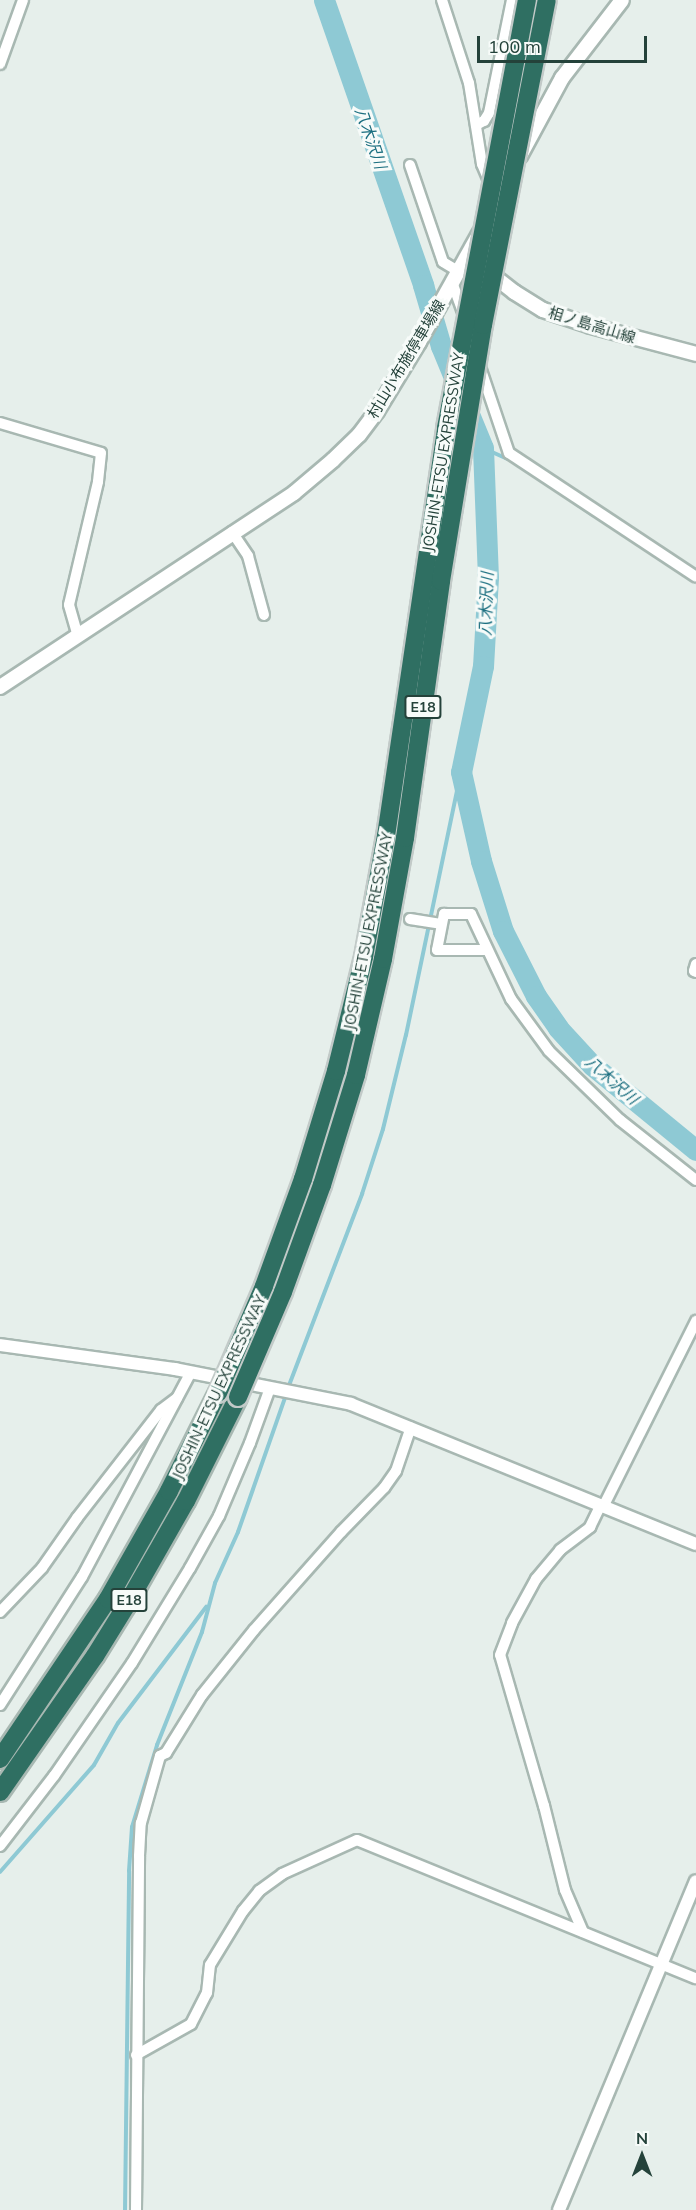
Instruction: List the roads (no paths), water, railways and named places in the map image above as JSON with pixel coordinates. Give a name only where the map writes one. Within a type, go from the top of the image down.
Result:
[{"type":"highway","name":"JOSHIN-ETSU EXPRESSWAY","points":[[0,1759],[108,1599],[159,1509],[218,1393],[264,1286],[303,1179],[336,1071],[364,957],[386,836],[444,438],[527,0]]},
{"type":"highway","name":"JOSHIN-ETSU EXPRESSWAY","points":[[0,1792],[83,1673],[126,1606],[186,1501],[238,1397],[283,1292],[318,1196],[356,1075],[376,989],[405,838],[441,580],[478,349],[547,0]]},
{"type":"main road","name":"村山小布施停車場線","points":[[0,687],[294,493],[359,435],[402,372],[468,255],[562,78],[622,0]]},
{"type":"main road","name":"相ノ島高山線","points":[[468,255],[514,292],[543,310],[591,327],[696,354]]},
{"type":"street","points":[[1,57],[23,0]]},
{"type":"street","points":[[442,0],[469,83],[482,164],[497,200]]},
{"type":"street","points":[[476,125],[484,121],[489,113],[512,0]]},
{"type":"street","points":[[410,165],[444,262],[453,280],[509,453],[696,577]]},
{"type":"street","points":[[0,423],[101,453],[98,482],[69,605],[78,636]]},
{"type":"street","points":[[232,532],[248,556],[264,615]]},
{"type":"street","points":[[487,950],[437,950],[444,914],[471,914],[512,999],[564,1068],[620,1120],[696,1180]]},
{"type":"street","points":[[410,919],[441,924]]},
{"type":"street","points":[[696,964],[693,971],[696,972]]},
{"type":"street","points":[[583,1932],[565,1890],[544,1806],[500,1655],[512,1623],[536,1579],[560,1550],[590,1527],[696,1320]]},
{"type":"street","points":[[0,1344],[191,1372],[208,1378],[351,1404],[411,1427],[472,1455],[603,1504],[696,1544]]},
{"type":"street","points":[[0,1705],[82,1577],[191,1372]]},
{"type":"street","points":[[0,1846],[54,1776],[132,1663],[190,1568],[219,1516],[273,1388]]},
{"type":"street","points":[[0,1612],[42,1568],[77,1518],[161,1410],[180,1395]]},
{"type":"street","points":[[136,2210],[136,2055],[141,1822],[160,1756],[166,1753],[202,1695],[254,1630],[341,1532],[384,1488],[396,1471],[411,1427]]},
{"type":"street","points":[[136,2055],[191,2024],[207,1993],[210,1965],[243,1911],[259,1891],[282,1874],[357,1840],[696,1978]]},
{"type":"street","points":[[559,2210],[696,1881]]},
{"type":"waterway","name":"八木沢川","points":[[324,0],[423,285],[441,346],[483,448],[488,577],[483,666],[461,772],[481,861],[503,931],[536,996],[558,1028],[592,1065],[696,1150]]},
{"type":"waterway","points":[[483,448],[508,459]]},
{"type":"waterway","points":[[575,503],[593,515]]},
{"type":"waterway","points":[[288,1388],[362,1194],[383,1129],[406,1035],[461,772]]},
{"type":"waterway","points":[[125,2210],[129,1871],[132,1827],[157,1745],[202,1632],[215,1583],[238,1532],[286,1395]]},
{"type":"waterway","points":[[0,1872],[94,1765],[118,1723],[206,1607]]}]
